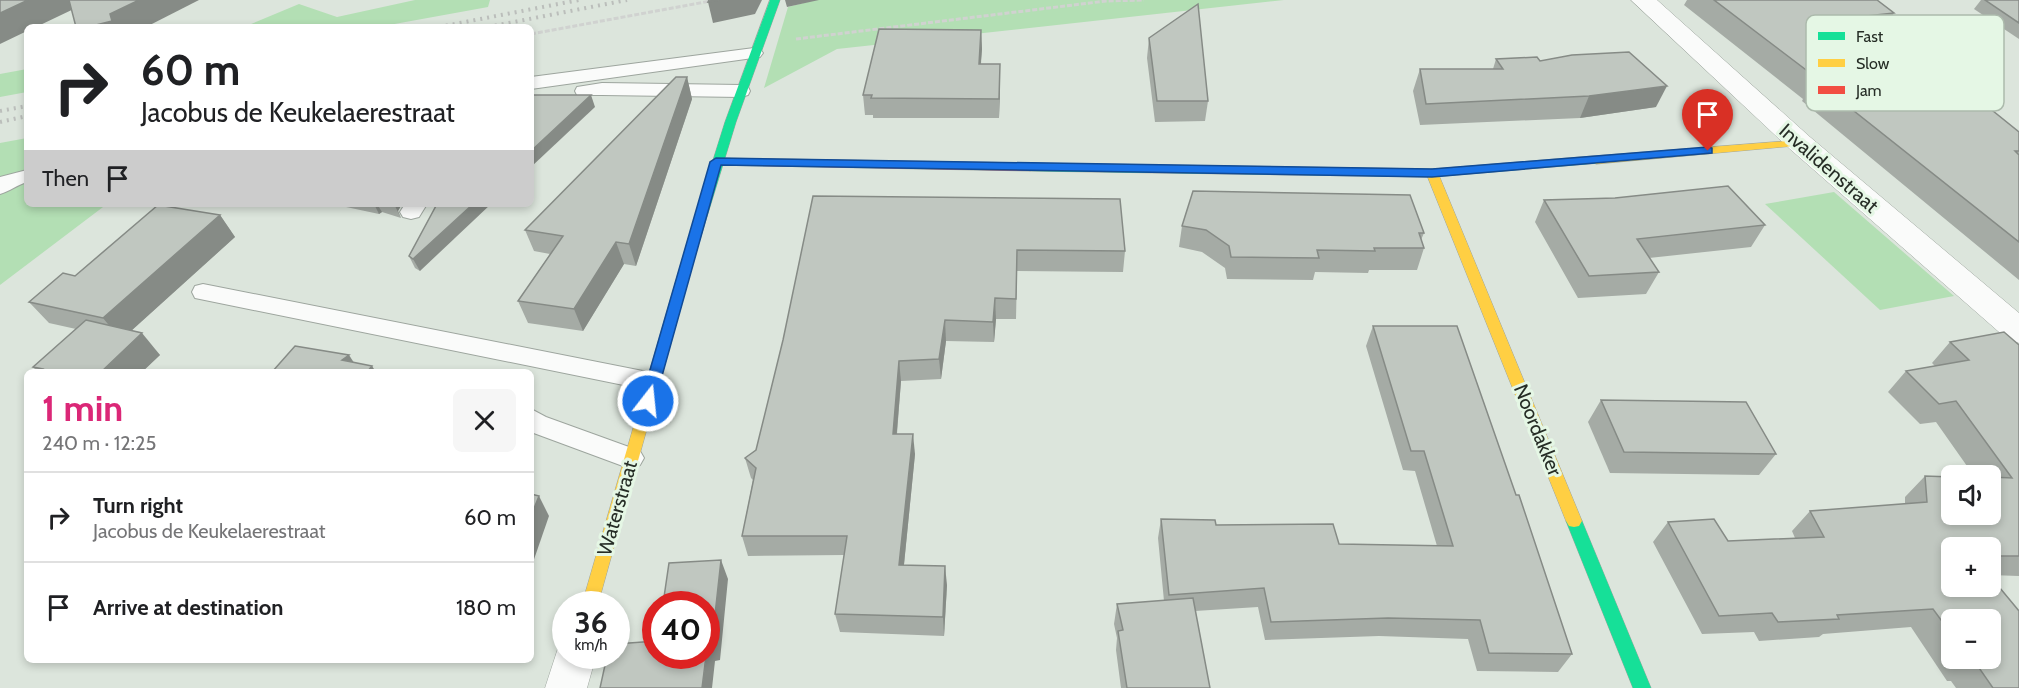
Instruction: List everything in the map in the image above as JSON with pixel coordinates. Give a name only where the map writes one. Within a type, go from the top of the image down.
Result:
[{"type":"street","name":"Waterstraat","points":[[594,591],[716,162],[755,49],[775,0]]},
{"type":"street","name":"Invalidenstraat","points":[[1643,0],[1800,143],[2019,331]]},
{"type":"street","points":[[716,162],[1432,173],[1800,143]]},
{"type":"street","name":"Noordakker","points":[[1432,173],[1642,688]]},
{"type":"street","points":[[566,688],[571,669]]},
{"type":"lane","points":[[534,83],[755,49]]},
{"type":"lane","points":[[534,97],[602,88],[741,91]]},
{"type":"lane","points":[[0,187],[9,180],[24,177]]},
{"type":"lane","points":[[203,291],[653,382]]},
{"type":"lane","points":[[534,422],[632,458]]},
{"type":"path","points":[[534,33],[716,0]]},
{"type":"path","points":[[755,49],[1106,1],[1144,0]]},
{"type":"green space","points":[[415,0],[490,0],[488,7],[394,24],[251,24],[299,4],[337,17]]},
{"type":"green space","points":[[815,0],[1284,0],[837,49],[764,88],[788,7]]},
{"type":"green space","points":[[24,70],[24,93],[0,97],[0,74]]},
{"type":"green space","points":[[24,139],[24,207],[103,207],[0,285],[0,143]]},
{"type":"green space","points":[[1834,192],[1954,296],[1880,310],[1765,204]]},
{"type":"building","points":[[0,0],[28,0],[0,13]]},
{"type":"building","points":[[69,0],[139,0],[110,14],[112,21],[100,24],[75,24]]},
{"type":"building","points":[[1714,0],[1877,0],[1894,13],[1806,15],[1806,70]]},
{"type":"building","points":[[1985,0],[2019,0],[2019,23]]},
{"type":"building","points":[[1198,4],[1208,101],[1157,101],[1149,38]]},
{"type":"building","points":[[879,29],[981,30],[979,64],[1000,64],[999,99],[871,98],[872,95],[863,95]]},
{"type":"building","points":[[1629,52],[1667,86],[1589,96],[1426,104],[1420,69],[1503,69],[1496,59],[1537,57],[1540,61],[1572,55]]},
{"type":"building","points":[[676,77],[687,77],[629,244],[616,242],[574,309],[518,301],[563,236],[525,230]]},
{"type":"building","points":[[534,95],[591,95],[534,148]]},
{"type":"building","points":[[1854,111],[1993,111],[2019,132],[2019,151],[2015,151],[2019,155],[2019,242]]},
{"type":"building","points":[[1728,186],[1765,225],[1637,239],[1659,272],[1589,276],[1544,200],[1615,198]]},
{"type":"building","points":[[1193,191],[1410,195],[1424,233],[1419,233],[1424,248],[1374,248],[1375,251],[1317,250],[1319,258],[1231,257],[1229,246],[1206,230],[1182,226]]},
{"type":"building","points":[[813,196],[1120,199],[1125,251],[1017,250],[1016,299],[995,298],[993,322],[945,320],[939,359],[899,361],[893,434],[913,434],[899,565],[945,566],[943,617],[835,614],[847,536],[742,536],[756,468],[745,458],[756,450],[783,340]]},
{"type":"building","points":[[156,207],[170,207],[220,215],[103,318],[29,302],[63,273],[75,276]]},
{"type":"building","points":[[435,207],[470,207],[413,259],[409,256]]},
{"type":"building","points":[[86,320],[142,333],[104,369],[33,367]]},
{"type":"building","points":[[1373,326],[1457,326],[1516,495],[1519,495],[1572,654],[1489,653],[1480,620],[1388,618],[1271,622],[1264,588],[1169,595],[1161,519],[1215,520],[1216,525],[1333,524],[1339,544],[1453,546],[1424,451],[1411,451]]},
{"type":"building","points":[[2004,332],[2019,345],[2019,556],[2001,556],[2001,537],[1941,537],[1941,597],[2001,597],[2001,589],[2019,611],[2019,688],[1993,688],[1980,669],[2001,669],[2001,609],[1941,609],[1941,620],[1933,609],[1837,615],[1839,619],[1778,622],[1772,613],[1719,616],[1668,522],[1714,519],[1728,541],[1824,537],[1810,511],[1927,502],[1925,476],[1941,477],[1941,525],[2001,525],[2001,478],[2012,478],[1956,401],[1939,404],[1906,371],[1969,360],[1950,342]]},
{"type":"building","points":[[295,346],[349,355],[342,360],[372,366],[370,369],[275,369]]},
{"type":"building","points":[[1601,400],[1746,402],[1776,454],[1624,452]]},
{"type":"building","points":[[534,495],[539,496],[534,508]]},
{"type":"building","points":[[721,560],[718,591],[665,591],[669,563]]},
{"type":"building","points":[[1193,598],[1210,688],[1127,688],[1118,631],[1123,630],[1117,604]]},
{"type":"building","points":[[642,642],[642,669],[704,669],[702,688],[600,688],[604,669],[630,669],[630,643]]},
{"type":"railway","points":[[455,24],[579,0]]},
{"type":"railway","points":[[503,24],[627,0]]},
{"type":"railway","points":[[0,111],[24,107]]},
{"type":"railway","points":[[0,122],[24,117]]},
{"type":"traffic: fast","points":[[692,246],[730,122],[775,0]]},
{"type":"traffic: fast","points":[[1030,167],[1432,173],[1596,160]]},
{"type":"traffic: fast","points":[[1574,521],[1642,688]]},
{"type":"traffic: slow","points":[[1596,160],[1800,143]]},
{"type":"traffic: slow","points":[[1432,173],[1574,521]]},
{"type":"traffic: slow","points":[[594,591],[692,246]]},
{"type":"traffic: jam","points":[[716,162],[1030,167]]},
{"type":"route","points":[[648,401],[716,162],[1432,173],[1708,151]]}]
